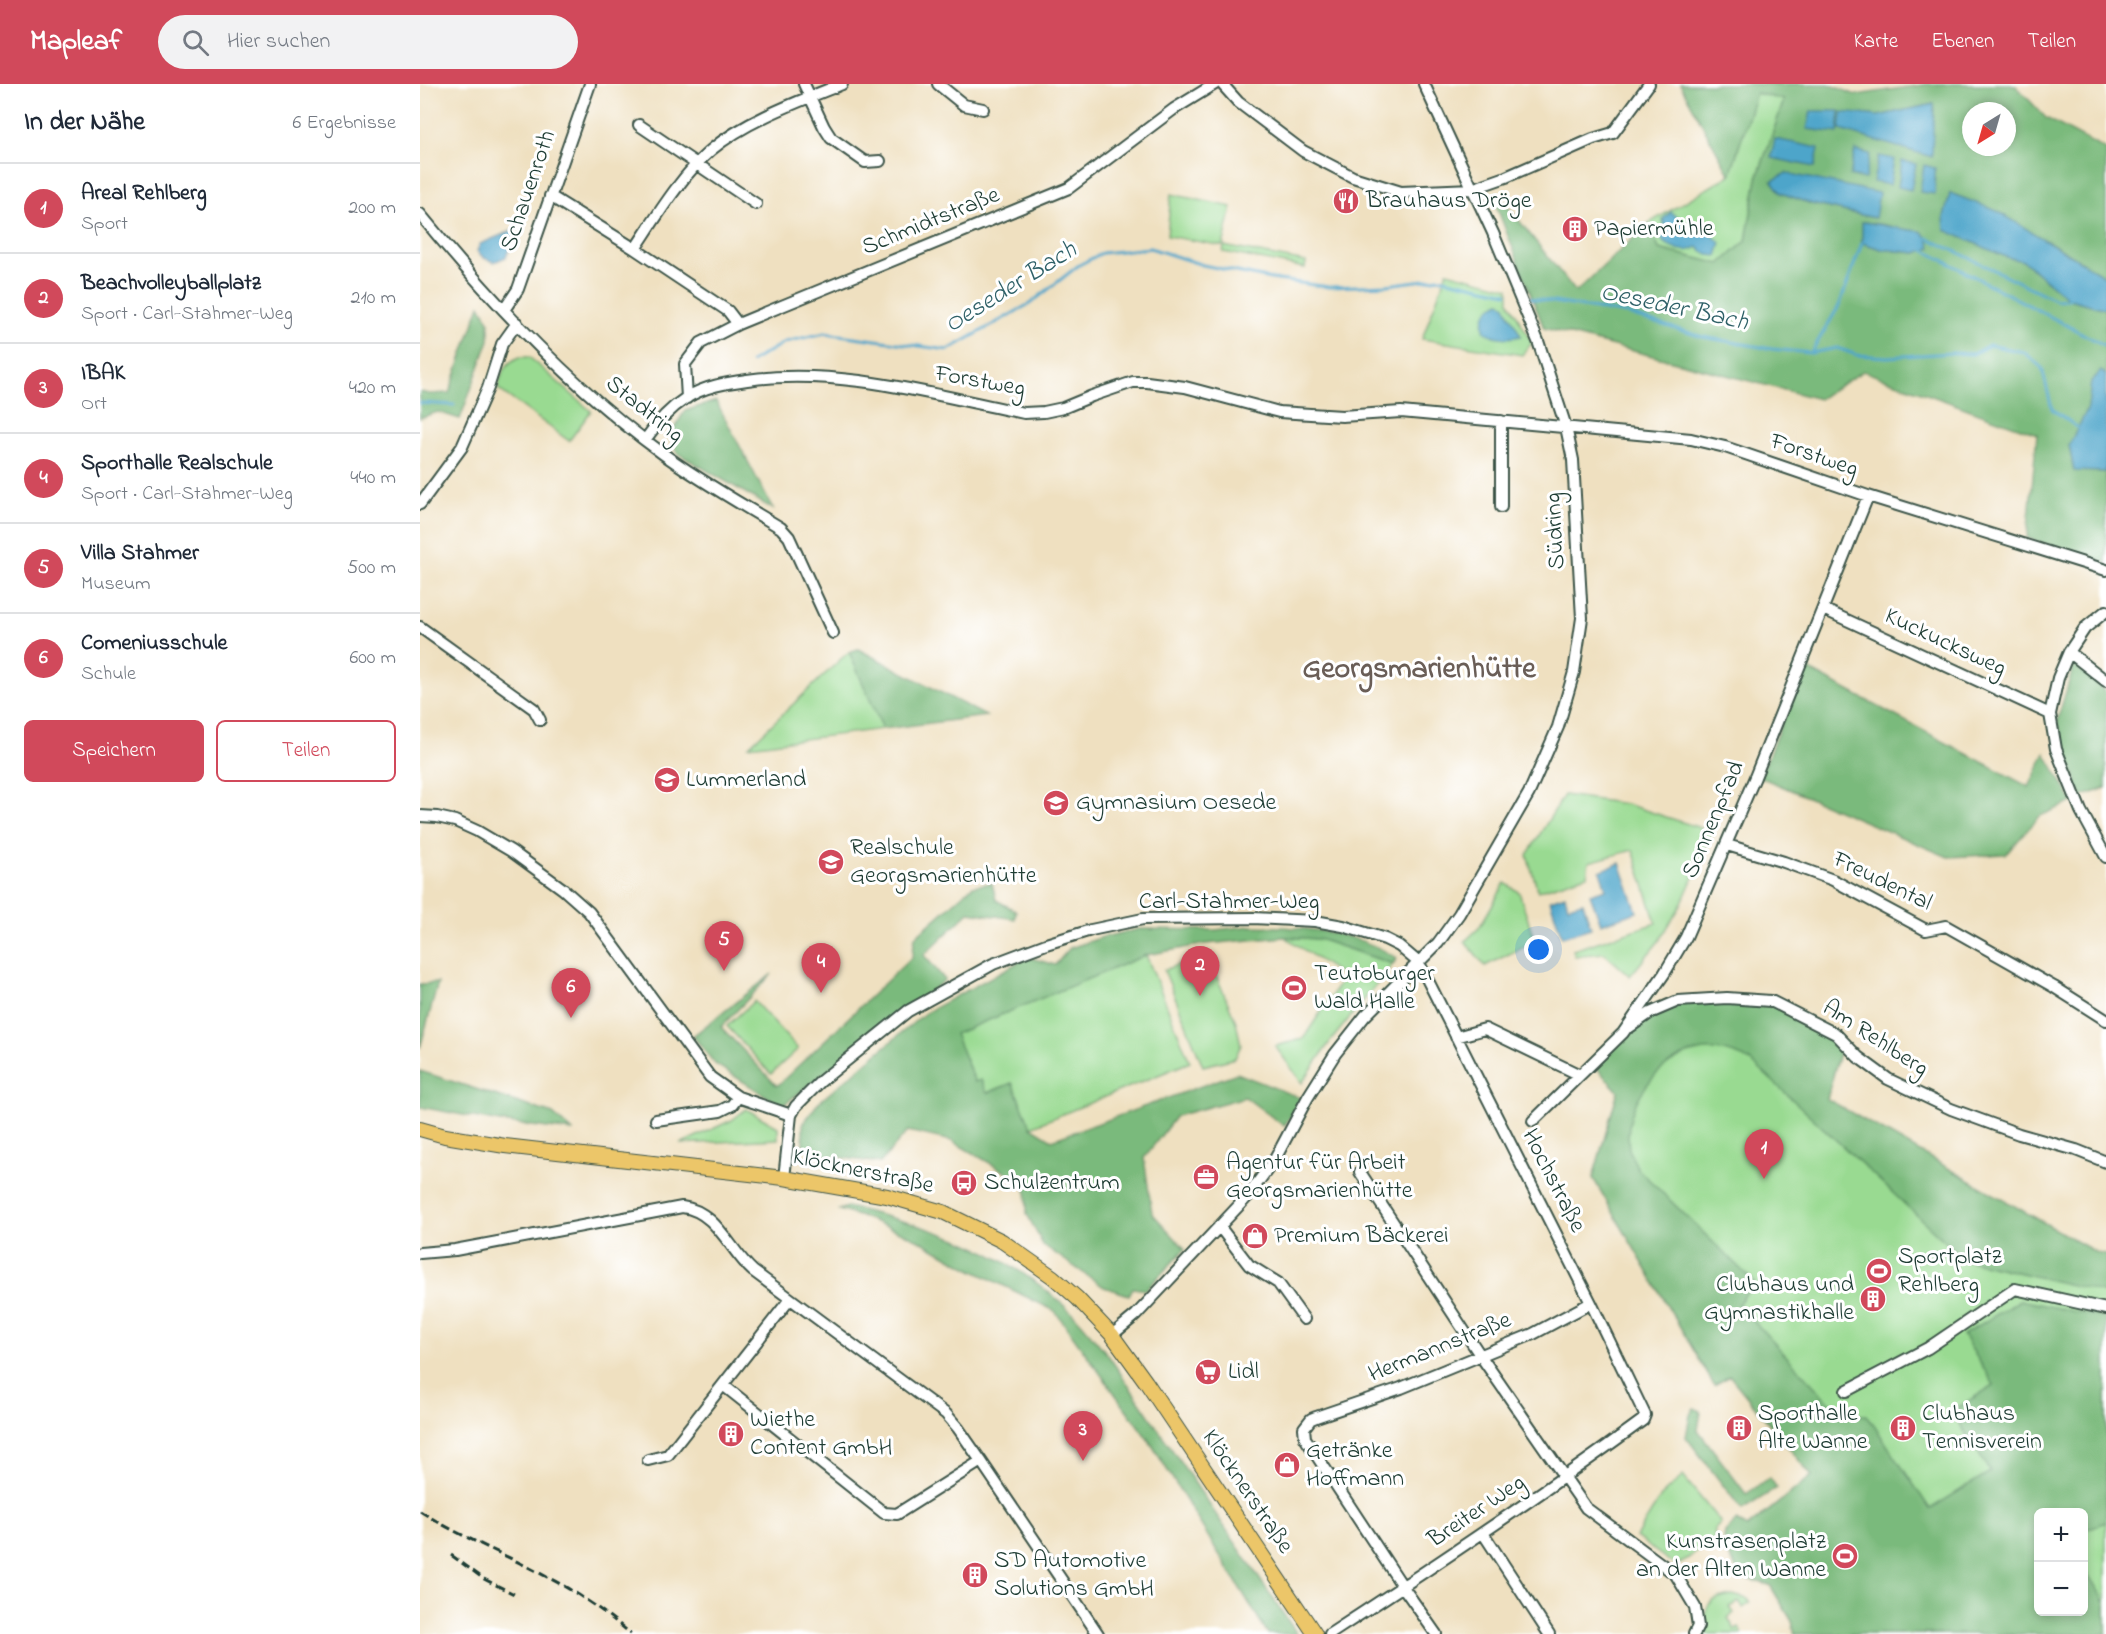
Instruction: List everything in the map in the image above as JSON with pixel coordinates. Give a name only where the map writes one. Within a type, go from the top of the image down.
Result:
[{"type":"main road","name":"Klöcknerstraße","points":[[420,1129],[445,1136],[505,1146],[784,1178],[887,1196],[943,1212],[973,1226],[1027,1257],[1053,1277],[1077,1298],[1112,1335],[1316,1634]]},
{"type":"street","name":"Schauenroth","points":[[504,310],[518,289],[590,84]]},
{"type":"street","points":[[804,84],[831,138],[865,162],[880,161]]},
{"type":"street","points":[[635,249],[669,199],[711,150],[753,123],[842,84]]},
{"type":"street","points":[[938,84],[964,105],[983,109]]},
{"type":"street","name":"Schmidtstraße","points":[[687,398],[685,364],[701,343],[738,324],[1069,188],[1174,109],[1215,84]]},
{"type":"street","points":[[1222,84],[1238,102],[1303,151],[1353,177],[1401,192],[1472,189],[1613,133],[1649,84]]},
{"type":"street","name":"Südring","points":[[1112,1335],[1136,1314],[1247,1197],[1275,1159],[1308,1097],[1335,1054],[1365,1016],[1438,943],[1459,914],[1529,793],[1558,727],[1571,683],[1582,618],[1573,460],[1566,427],[1538,341],[1424,84]]},
{"type":"street","points":[[639,125],[756,204]]},
{"type":"street","points":[[550,196],[728,311],[738,324]]},
{"type":"street","name":"Stadtring","points":[[420,214],[504,310],[573,379],[645,440],[703,482],[781,528],[789,537],[833,633]]},
{"type":"street","points":[[420,504],[462,447],[488,388],[502,344],[517,323]]},
{"type":"street","name":"Forstweg","points":[[645,440],[658,421],[687,398],[718,384],[760,378],[803,376],[852,380],[1024,413],[1063,408],[1133,382],[1147,382],[1185,387],[1279,412],[1342,416],[1401,412],[1691,439],[1725,447],[1868,496],[2106,570]]},
{"type":"street","points":[[1501,421],[1501,507]]},
{"type":"street","name":"Sonnenpfad","points":[[1533,1121],[1623,1033],[1664,974],[1686,937],[1727,845],[1868,496]]},
{"type":"street","name":"Kuckucksweg","points":[[1823,609],[2050,714]]},
{"type":"street","points":[[2106,611],[2085,628],[2069,652],[2058,678],[2050,714],[2056,749],[2081,810],[2106,857]]},
{"type":"street","points":[[421,630],[534,709],[540,720]]},
{"type":"street","points":[[2069,652],[2106,681]]},
{"type":"street","points":[[420,816],[455,821],[477,831],[511,851],[563,889],[589,912],[624,956],[710,1077],[738,1097],[776,1112],[791,1115],[784,1178]]},
{"type":"street","name":"Freudental","points":[[1727,845],[1833,880],[1926,930],[1946,926],[2054,987],[2106,1020]]},
{"type":"street","name":"Carl-Stahmer-Weg","points":[[791,1115],[796,1106],[821,1081],[908,1011],[993,964],[1091,930],[1143,919],[1253,918],[1315,921],[1343,926],[1385,939],[1399,946],[1419,963]]},
{"type":"street","name":"Hochstraße","points":[[1419,963],[1591,1303],[1645,1415],[1643,1420]]},
{"type":"street","name":"Am Rehlberg","points":[[1623,1033],[1650,1013],[1678,1001],[1727,998],[1771,1001],[1836,1034],[1858,1057],[1888,1079],[1940,1104],[2019,1134],[2076,1150],[2106,1162]]},
{"type":"street","points":[[1456,1037],[1485,1029],[1580,1075]]},
{"type":"street","points":[[656,1120],[720,1111],[732,1105],[738,1097]]},
{"type":"street","points":[[1360,1172],[1480,1355],[1586,1508],[1676,1575],[1695,1606],[1698,1626],[1694,1634]]},
{"type":"street","points":[[420,1253],[455,1250],[682,1207],[699,1211],[719,1229],[742,1262],[946,1414],[981,1461],[1098,1634]]},
{"type":"street","points":[[1219,1226],[1249,1265],[1278,1283],[1304,1319]]},
{"type":"street","points":[[1846,1391],[1928,1348],[2015,1289],[2106,1309]]},
{"type":"street","points":[[648,1460],[668,1455],[790,1299]]},
{"type":"street","name":"Hermannstraße","points":[[1403,1587],[1305,1438],[1304,1428],[1311,1419],[1401,1388],[1533,1334],[1591,1303]]},
{"type":"street","points":[[723,1385],[884,1513],[897,1514],[981,1461]]},
{"type":"street","name":"Breiter Weg","points":[[1330,1634],[1564,1478],[1643,1420]]},
{"type":"street","points":[[1483,1533],[1549,1634]]},
{"type":"street","points":[[1403,1587],[1437,1634]]},
{"type":"green space","points":[[1680,84],[1829,84],[1856,95],[1929,84],[2011,84],[2016,86],[2046,118],[2106,150],[2106,277],[2051,243],[1951,193],[1944,217],[2006,257],[2023,261],[2069,299],[2106,309],[2106,375],[2101,371],[2091,382],[2088,408],[2069,445],[2074,471],[2106,472],[2106,563],[2027,538],[2037,434],[1863,371],[1819,399],[1544,328],[1492,195],[1497,193],[1576,292],[1649,223],[1659,249],[1720,264],[1746,241],[1757,179],[1784,100],[1756,93],[1730,175]],"holes":[[[1933,104],[1840,130],[1843,113],[1878,116]],[[1772,181],[1875,218],[1812,204],[1781,193]],[[1863,222],[1899,229],[1930,248],[1916,253],[1881,249],[1862,243]]]},
{"type":"green space","points":[[1756,93],[1784,100],[1757,179],[1746,241],[1720,264],[1659,249],[1649,223],[1730,175]]},
{"type":"green space","points":[[1171,194],[1232,207],[1223,246],[1167,236]]},
{"type":"green space","points":[[1224,246],[1306,262],[1305,268],[1223,252]]},
{"type":"green space","points":[[1447,272],[1509,288],[1509,301],[1532,343],[1522,355],[1422,339]]},
{"type":"green space","points":[[480,305],[489,321],[489,340],[460,419],[438,412],[420,418],[420,392],[449,393]]},
{"type":"green space","points":[[520,357],[529,357],[591,411],[569,441],[498,389],[504,370],[510,362]]},
{"type":"green space","points":[[716,401],[773,509],[677,453],[669,436],[685,411]]},
{"type":"green space","points":[[858,649],[986,716],[883,729],[849,652]]},
{"type":"green space","points":[[849,652],[883,729],[749,746],[841,659]]},
{"type":"green space","points":[[2074,665],[2106,692],[2106,788],[2081,797],[2057,721]]},
{"type":"green space","points":[[1804,667],[2029,787],[2045,753],[2073,802],[2040,816],[2006,854],[1948,857],[1760,777]]},
{"type":"green space","points":[[1564,795],[1626,804],[1713,832],[1680,907],[1659,941],[1630,976],[1604,953],[1575,956],[1573,950],[1656,923],[1633,850],[1589,862],[1587,875],[1538,891],[1527,855]]},
{"type":"green space","points":[[992,883],[996,900],[1016,911],[1015,919],[969,912],[924,955],[945,980],[782,1106],[715,1064],[693,1036],[772,974],[721,1027],[777,1086],[912,957],[915,937],[973,886]]},
{"type":"green space","points":[[1505,883],[1519,892],[1535,941],[1485,966],[1465,941],[1479,928]]},
{"type":"green space","points":[[1251,926],[1289,927],[1327,932],[1363,941],[1397,958],[1393,964],[1319,939],[1285,937],[1206,944],[1146,955],[955,1034],[975,1082],[981,1080],[987,1093],[1012,1083],[1031,1127],[1052,1140],[1237,1073],[1303,1099],[1284,1126],[1245,1097],[1176,1116],[1144,1158],[1152,1213],[1185,1249],[1146,1290],[1133,1288],[1129,1295],[1104,1287],[1043,1245],[1027,1214],[1026,1184],[952,1141],[908,1131],[880,1163],[824,1155],[803,1145],[803,1124],[818,1103],[925,1013],[1028,957],[1055,965],[1070,948],[1103,937],[1140,929],[1215,930]]},
{"type":"green space","points":[[1285,937],[1319,939],[1393,964],[1330,1042],[1302,1083],[1275,1046],[1303,1039],[1344,977]]},
{"type":"green space","points":[[1146,955],[1190,1062],[1031,1127],[1012,1083],[987,1093],[976,1083],[954,1034]]},
{"type":"green space","points":[[1199,957],[1213,968],[1236,1022],[1241,1045],[1235,1058],[1203,1066],[1164,970]]},
{"type":"green space","points":[[438,983],[420,1048],[420,984]]},
{"type":"green space","points":[[754,1001],[798,1049],[771,1074],[727,1026]]},
{"type":"green space","points":[[1678,1001],[1771,1001],[1842,1041],[1827,1099],[2097,1253],[2106,1255],[2106,1293],[1965,1260],[1744,1057],[1715,1050],[1684,1055],[1670,1063],[1646,1086],[1631,1116],[1628,1132],[1629,1148],[1638,1169],[1755,1283],[1738,1304],[1841,1415],[1867,1415],[1930,1509],[1990,1472],[1952,1411],[1994,1385],[1963,1335],[2020,1300],[2106,1318],[2106,1522],[2088,1529],[2088,1508],[2034,1508],[2034,1616],[2088,1616],[2088,1574],[2106,1603],[2106,1634],[1795,1634],[1792,1621],[1770,1585],[1744,1578],[1723,1547],[1725,1532],[1736,1521],[1747,1528],[1812,1476],[1730,1376],[1714,1385],[1593,1178],[1618,1091],[1595,1066],[1623,1033]]},
{"type":"green space","points":[[1623,1033],[1842,1041],[1827,1099],[2097,1253],[2106,1255],[2106,1634],[1795,1634],[1792,1621],[1770,1585],[1744,1578],[1723,1547],[1725,1532],[1736,1521],[1747,1528],[1812,1476],[1730,1376],[1714,1385],[1593,1178],[1618,1091],[1595,1066]]},
{"type":"green space","points":[[420,1071],[553,1114],[572,1131],[500,1122],[420,1107]]},
{"type":"green space","points":[[746,1109],[778,1127],[778,1139],[680,1144],[732,1120]]},
{"type":"green space","points":[[847,1207],[939,1232],[967,1243],[1022,1273],[1072,1313],[1108,1355],[1297,1634],[1268,1634],[1152,1445],[1055,1311],[968,1268],[917,1239],[839,1210]]},
{"type":"green space","points":[[1694,1408],[1701,1411],[1698,1430],[1746,1494],[1770,1478],[1777,1488],[1742,1510],[1686,1437],[1690,1415]]},
{"type":"green space","points":[[1683,1476],[1721,1523],[1715,1529],[1714,1541],[1676,1566],[1636,1537],[1661,1496]]},
{"type":"green space","points":[[1732,1595],[1748,1599],[1750,1603],[1743,1608],[1739,1602],[1730,1607],[1734,1613],[1728,1618],[1735,1630],[1739,1628],[1743,1634],[1706,1634],[1705,1618],[1708,1606],[1716,1599]]},
{"type":"water","points":[[1934,104],[1932,157],[1840,130],[1842,112],[1878,116]]},
{"type":"water","points":[[1811,111],[1840,111],[1838,133],[1807,129]]},
{"type":"water","points":[[1775,139],[1819,148],[1815,167],[1771,158]]},
{"type":"water","points":[[1855,150],[1870,154],[1865,179],[1850,176]]},
{"type":"water","points":[[1879,156],[1894,159],[1890,185],[1873,182]]},
{"type":"water","points":[[1902,161],[1916,164],[1911,190],[1898,187]]},
{"type":"water","points":[[1924,165],[1935,168],[1935,194],[1920,192]]},
{"type":"water","points":[[1786,173],[1879,193],[1875,218],[1812,204],[1781,193],[1772,181]]},
{"type":"water","points":[[1950,193],[1997,211],[2106,277],[2106,309],[2069,299],[2023,261],[2006,257],[1945,230],[1944,217]]},
{"type":"water","points":[[1671,212],[1682,221],[1685,231],[1690,234],[1705,229],[1721,243],[1717,256],[1708,255],[1697,247],[1684,251],[1663,242],[1661,236],[1665,228],[1663,219]]},
{"type":"water","points":[[1862,222],[1921,231],[1928,238],[1931,248],[1916,253],[1881,249],[1862,243]]},
{"type":"water","points":[[513,230],[517,231],[506,257],[494,262],[484,258],[477,251],[480,244]]},
{"type":"water","points":[[1500,302],[1504,304],[1521,336],[1502,337],[1485,332],[1484,317],[1491,307]]},
{"type":"water","points":[[2101,371],[2106,375],[2106,472],[2074,471],[2069,445],[2088,408],[2091,382]]},
{"type":"water","points":[[1620,863],[1637,912],[1601,924],[1590,894],[1606,889],[1600,871]]},
{"type":"water","points":[[1565,895],[1568,906],[1583,902],[1591,928],[1562,937],[1550,900]]},
{"type":"waterway","points":[[1928,238],[2056,300],[2069,299]]},
{"type":"waterway","name":"Oeseder Bach","points":[[1529,298],[1627,314],[1703,337],[1811,353],[1839,306],[1862,243]]},
{"type":"waterway","name":"Oeseder Bach","points":[[751,362],[785,342],[825,333],[948,350],[1031,303],[1079,265],[1102,253],[1150,248],[1203,265],[1271,279],[1329,287],[1387,285],[1439,278],[1507,293]]},
{"type":"waterway","points":[[1924,250],[2106,346]]},
{"type":"waterway","name":"Oeseder Bach","points":[[1811,353],[1837,348],[1857,355],[1887,357],[1973,354],[1989,345],[2024,352],[2042,368],[2052,409],[2078,428]]},
{"type":"waterway","name":"Oeseder Bach","points":[[420,403],[454,405]]},
{"type":"railway","points":[[420,1511],[569,1589],[601,1610],[631,1634]]},
{"type":"railway","points":[[451,1555],[484,1579],[514,1594]]},
{"type":"place","name":"Brauhaus Dröge","points":[[1346,201]]},
{"type":"place","name":"Papiermühle","points":[[1575,229]]},
{"type":"place","name":"Lummerland","points":[[667,780]]},
{"type":"place","name":"Gymnasium Oesede","points":[[1056,803]]},
{"type":"place","name":"Realschule Georgsmarienhütte","points":[[831,862]]},
{"type":"place","name":"Villa Stahmer","points":[[724,971]]},
{"type":"place","name":"Teutoburger Wald Halle","points":[[1294,988]]},
{"type":"place","name":"Sporthalle Realschule","points":[[821,993]]},
{"type":"place","name":"Beachvolleyballplatz","points":[[1200,996]]},
{"type":"place","name":"Comeniusschule","points":[[571,1018]]},
{"type":"place","name":"Agentur für Arbeit Georgsmarienhütte","points":[[1206,1177]]},
{"type":"place","name":"Areal Rehlberg","points":[[1764,1179]]},
{"type":"place","name":"Schulzentrum","points":[[964,1183]]},
{"type":"place","name":"Premium Bäckerei","points":[[1255,1236]]},
{"type":"place","name":"Sportplatz Rehlberg","points":[[1879,1271]]},
{"type":"place","name":"Clubhaus und Gymnastikhalle","points":[[1873,1299]]},
{"type":"place","name":"Lidl","points":[[1208,1372]]},
{"type":"place","name":"Sporthalle Alte Wanne","points":[[1739,1428]]},
{"type":"place","name":"Clubhaus Tennisverein","points":[[1903,1428]]},
{"type":"place","name":"Wiethe Content GmbH","points":[[731,1434]]},
{"type":"place","name":"IBAK","points":[[1083,1461]]},
{"type":"place","name":"Getränke Hoffmann","points":[[1287,1465]]},
{"type":"place","name":"Kunstrasenplatz an der Alten Wanne","points":[[1845,1556]]},
{"type":"place","name":"SD Automotive Solutions GmbH","points":[[975,1575]]},
{"type":"district","name":"Georgsmarienhütte","points":[[1419,670]]}]
